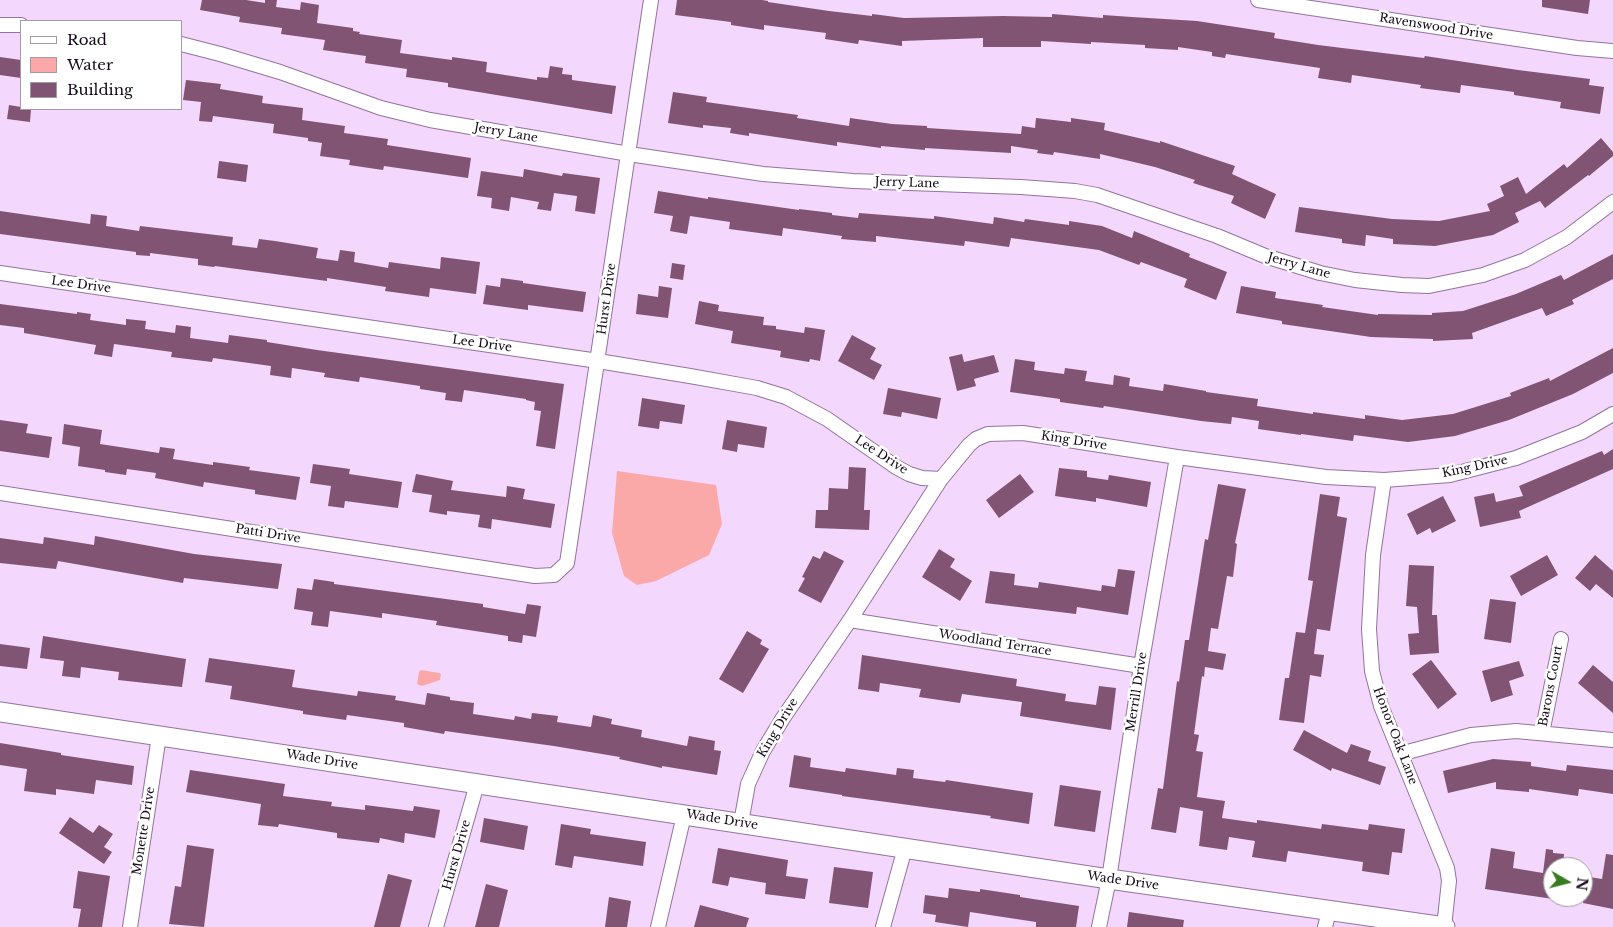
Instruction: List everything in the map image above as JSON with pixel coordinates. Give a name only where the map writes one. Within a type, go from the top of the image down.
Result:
[{"type":"street","name":"Hurst Drive","points":[[536,576],[554,574],[568,563],[651,0]]},
{"type":"street","name":"Ravenswood Drive","points":[[1258,0],[1567,46],[1613,51]]},
{"type":"street","points":[[0,25],[20,25]]},
{"type":"street","name":"Jerry Lane","points":[[182,44],[280,72],[381,108],[430,120],[628,154],[763,174],[853,181],[1021,187],[1075,191],[1097,195],[1217,236],[1265,256],[1320,273],[1355,280],[1429,286],[1483,275],[1525,260],[1567,237],[1613,202]]},
{"type":"street","name":"Lee Drive","points":[[0,273],[598,361],[738,385],[786,397],[827,418],[896,467],[909,474],[922,478],[941,479]]},
{"type":"street","name":"King Drive","points":[[741,823],[748,784],[763,751],[783,718],[850,620],[941,479],[976,439],[988,434],[1023,433],[1326,477],[1384,480],[1450,475],[1516,458],[1582,432],[1613,414]]},
{"type":"street","name":"Merrill Drive","points":[[1099,927],[1109,879],[1140,666],[1178,457]]},
{"type":"street","name":"Honor Oak Lane","points":[[1384,480],[1373,555],[1369,629],[1372,671],[1382,706],[1400,754],[1443,854],[1447,868],[1449,881],[1445,927]]},
{"type":"street","name":"Patti Drive","points":[[0,493],[536,576]]},
{"type":"street","name":"Woodland Terrace","points":[[850,620],[1140,666]]},
{"type":"street","name":"Barons Court","points":[[1542,733],[1561,639]]},
{"type":"street","name":"Wade Drive","points":[[0,712],[1109,879],[1327,919],[1445,927]]},
{"type":"street","points":[[1400,754],[1471,735],[1516,732],[1613,740]]},
{"type":"street","name":"Monette Drive","points":[[130,927],[159,736]]},
{"type":"street","name":"Hurst Drive","points":[[436,927],[477,784]]},
{"type":"street","points":[[658,927],[684,815]]},
{"type":"street","points":[[883,927],[904,848]]},
{"type":"water","points":[[617,471],[716,485],[722,524],[709,555],[656,581],[637,585],[624,576],[612,533]]},
{"type":"water","points":[[421,670],[441,674],[440,680],[422,686],[417,684]]},
{"type":"building","points":[[202,0],[246,0],[265,3],[265,0],[277,0],[276,7],[300,10],[301,2],[319,5],[317,23],[353,28],[353,31],[360,32],[359,34],[402,40],[400,53],[452,60],[452,57],[487,62],[486,72],[537,80],[537,77],[548,78],[550,66],[563,68],[562,74],[572,75],[572,80],[616,86],[612,114],[448,87],[448,83],[406,77],[407,69],[365,63],[366,56],[323,50],[325,40],[281,34],[282,28],[239,22],[240,17],[200,10]]},
{"type":"building","points":[[677,0],[762,0],[829,11],[904,18],[1052,17],[1052,14],[1103,18],[1103,15],[1197,21],[1275,33],[1274,38],[1318,45],[1424,58],[1425,56],[1590,79],[1589,85],[1604,87],[1600,114],[1560,108],[1561,102],[1514,95],[1514,92],[1461,85],[1460,93],[1420,88],[1421,85],[1352,75],[1351,83],[1318,78],[1320,68],[1226,54],[1225,58],[1212,56],[1212,52],[1178,47],[1178,50],[1145,48],[1145,45],[1041,41],[1041,47],[983,47],[983,38],[902,41],[902,46],[859,40],[858,44],[825,39],[826,33],[764,25],[764,30],[731,25],[731,22],[675,15]]},
{"type":"building","points":[[1542,0],[1590,0],[1588,14],[1542,7]]},
{"type":"building","points":[[0,57],[20,60],[20,78],[0,75]]},
{"type":"building","points":[[186,80],[221,84],[220,89],[263,96],[262,103],[303,108],[302,120],[345,126],[344,133],[388,139],[387,145],[471,158],[468,178],[384,166],[383,170],[349,165],[350,160],[320,156],[322,143],[308,141],[308,138],[273,133],[274,124],[213,116],[212,122],[199,121],[201,102],[183,100]]},
{"type":"building","points":[[673,92],[707,97],[706,102],[798,115],[797,118],[849,126],[850,118],[892,124],[927,126],[927,128],[1021,134],[1022,126],[1035,128],[1036,118],[1071,122],[1071,118],[1105,123],[1104,130],[1160,143],[1160,141],[1235,166],[1232,174],[1276,194],[1265,219],[1231,203],[1234,196],[1193,183],[1195,180],[1155,167],[1100,154],[1100,159],[1054,152],[1053,155],[1037,153],[1038,150],[1011,146],[1011,153],[925,148],[925,150],[881,146],[881,148],[837,142],[837,146],[749,133],[749,136],[730,133],[731,128],[703,125],[703,128],[668,123]]},
{"type":"building","points":[[9,105],[20,107],[20,110],[31,110],[30,122],[7,119]]},
{"type":"building","points":[[1601,138],[1613,152],[1613,156],[1545,208],[1540,201],[1515,213],[1519,222],[1493,235],[1435,246],[1393,244],[1393,239],[1366,235],[1365,246],[1342,243],[1342,239],[1295,232],[1299,207],[1392,219],[1439,221],[1490,211],[1487,204],[1504,196],[1500,186],[1518,177],[1526,194],[1564,164],[1567,168]]},
{"type":"building","points":[[219,161],[248,165],[246,182],[217,178]]},
{"type":"building","points":[[524,169],[562,176],[563,173],[600,178],[595,214],[575,211],[577,196],[554,193],[551,211],[537,209],[539,202],[511,197],[509,211],[491,208],[492,198],[477,196],[481,171],[523,177]]},
{"type":"building","points":[[658,191],[858,218],[859,213],[934,219],[934,216],[993,224],[994,217],[1024,222],[1025,219],[1069,225],[1069,221],[1102,226],[1132,238],[1134,231],[1190,254],[1189,257],[1227,272],[1216,300],[1184,287],[1187,279],[1141,262],[1139,265],[1099,250],[1011,238],[1009,247],[965,241],[964,246],[876,236],[876,242],[841,239],[842,236],[783,228],[782,236],[729,229],[730,222],[690,216],[687,234],[670,231],[673,216],[654,213]]},
{"type":"building","points":[[0,211],[90,224],[91,214],[107,216],[106,226],[139,231],[140,226],[233,237],[232,245],[257,248],[259,239],[275,241],[318,248],[316,258],[338,261],[340,250],[355,252],[354,262],[388,268],[389,262],[440,269],[441,257],[480,262],[476,294],[430,288],[429,297],[385,291],[386,287],[327,278],[327,281],[198,265],[198,259],[150,253],[150,256],[136,255],[136,252],[0,234]]},
{"type":"building","points":[[1613,254],[1613,279],[1572,300],[1574,304],[1546,316],[1542,308],[1472,333],[1473,339],[1433,341],[1433,339],[1371,337],[1282,324],[1282,321],[1236,313],[1241,286],[1276,292],[1275,298],[1378,315],[1432,315],[1432,313],[1463,311],[1516,294],[1561,275],[1564,280]]},
{"type":"building","points":[[672,263],[685,265],[683,280],[670,278]]},
{"type":"building","points":[[501,278],[586,292],[583,312],[528,305],[528,310],[483,304],[486,285],[500,287]]},
{"type":"building","points":[[659,286],[672,288],[668,318],[636,314],[638,294],[658,297]]},
{"type":"building","points":[[699,301],[719,305],[718,311],[764,317],[763,325],[776,326],[776,329],[804,333],[805,327],[825,330],[820,361],[810,359],[809,362],[780,357],[781,351],[731,343],[733,331],[695,324]]},
{"type":"building","points":[[0,304],[77,314],[77,312],[91,314],[90,320],[126,325],[126,319],[146,321],[145,329],[175,333],[176,325],[191,327],[190,338],[228,343],[229,335],[317,350],[564,384],[555,449],[536,446],[541,411],[534,410],[535,402],[526,399],[464,390],[462,402],[445,400],[446,393],[420,389],[420,386],[360,377],[359,382],[324,377],[325,373],[292,368],[291,378],[270,375],[271,366],[213,358],[212,362],[171,357],[172,352],[114,344],[112,357],[94,354],[96,345],[24,333],[24,328],[0,325]]},
{"type":"building","points":[[852,335],[876,348],[870,359],[882,365],[874,380],[838,361]]},
{"type":"building","points":[[1613,348],[1613,373],[1573,394],[1509,420],[1455,436],[1408,442],[1354,435],[1353,441],[1301,435],[1258,429],[1259,421],[1232,417],[1231,424],[1201,421],[1104,406],[1103,408],[1060,402],[1060,399],[1010,392],[1015,359],[1035,362],[1034,370],[1064,374],[1065,368],[1087,371],[1085,381],[1113,385],[1114,375],[1130,378],[1129,386],[1163,391],[1164,384],[1258,399],[1257,406],[1313,414],[1313,412],[1365,419],[1365,415],[1402,420],[1453,414],[1511,396],[1510,393],[1549,378],[1550,381]]},
{"type":"building","points":[[962,354],[964,362],[994,355],[999,372],[974,379],[976,386],[957,391],[949,357]]},
{"type":"building","points":[[888,388],[941,398],[937,419],[902,412],[901,417],[883,414]]},
{"type":"building","points":[[642,398],[685,405],[682,424],[660,421],[659,429],[638,426]]},
{"type":"building","points":[[0,420],[28,424],[26,433],[52,437],[49,458],[0,451]]},
{"type":"building","points":[[727,420],[767,427],[764,448],[738,444],[737,452],[722,449]]},
{"type":"building","points":[[64,424],[102,430],[100,444],[159,453],[160,447],[175,449],[173,459],[213,465],[213,462],[250,467],[249,470],[300,477],[296,500],[255,494],[255,490],[204,482],[203,487],[155,478],[156,473],[127,469],[126,475],[78,466],[80,447],[62,444]]},
{"type":"building","points":[[1613,449],[1613,469],[1519,511],[1521,518],[1480,527],[1474,497],[1494,493],[1496,502],[1523,496],[1519,486],[1602,451],[1604,455]]},
{"type":"building","points":[[313,464],[350,469],[349,474],[402,482],[398,508],[345,501],[344,508],[328,506],[331,486],[310,483]]},
{"type":"building","points":[[849,467],[866,468],[864,510],[870,510],[869,530],[815,528],[816,510],[828,510],[829,488],[848,489]]},
{"type":"building","points":[[1059,468],[1087,471],[1087,477],[1108,480],[1109,475],[1151,482],[1147,507],[1096,498],[1096,502],[1055,496]]},
{"type":"building","points":[[416,474],[453,481],[451,490],[506,497],[507,486],[525,489],[523,499],[555,504],[551,528],[492,519],[491,529],[478,527],[480,515],[447,511],[447,515],[429,512],[432,495],[412,492]]},
{"type":"building","points":[[1020,474],[1034,492],[999,518],[986,500]]},
{"type":"building","points":[[1218,484],[1246,489],[1235,543],[1237,544],[1233,577],[1227,576],[1218,629],[1211,628],[1208,651],[1226,654],[1223,670],[1205,667],[1204,677],[1202,676],[1194,734],[1199,735],[1196,751],[1203,752],[1197,797],[1225,801],[1222,818],[1257,823],[1257,820],[1321,829],[1322,824],[1368,830],[1369,824],[1405,829],[1402,853],[1392,852],[1389,875],[1362,871],[1363,862],[1288,851],[1286,862],[1252,857],[1255,841],[1229,837],[1227,850],[1199,846],[1203,811],[1180,807],[1176,833],[1151,829],[1158,788],[1163,789],[1177,681],[1179,682],[1185,640],[1189,640],[1205,539],[1208,540]]},
{"type":"building","points":[[1320,494],[1340,497],[1337,516],[1347,518],[1330,631],[1317,629],[1314,654],[1324,655],[1321,677],[1310,675],[1304,723],[1279,720],[1285,678],[1289,678],[1296,632],[1305,633],[1313,581],[1308,580]]},
{"type":"building","points":[[1443,496],[1456,521],[1432,533],[1430,528],[1417,535],[1407,514]]},
{"type":"building","points":[[95,536],[194,554],[282,564],[278,589],[184,578],[183,583],[58,561],[56,569],[0,563],[0,538],[43,544],[44,537],[94,545]]},
{"type":"building","points":[[939,549],[955,559],[950,567],[972,581],[960,601],[922,577]]},
{"type":"building","points":[[824,551],[844,561],[821,603],[798,591],[805,578],[802,577],[813,556],[820,559]]},
{"type":"building","points":[[1547,555],[1558,575],[1521,596],[1510,576]]},
{"type":"building","points":[[1595,555],[1613,571],[1613,598],[1596,584],[1590,591],[1575,578]]},
{"type":"building","points":[[1409,565],[1434,566],[1432,615],[1437,615],[1439,653],[1410,655],[1408,634],[1419,633],[1417,607],[1406,606]]},
{"type":"building","points":[[1118,569],[1135,571],[1128,615],[1077,607],[1076,614],[985,603],[990,571],[1015,574],[1014,585],[1038,588],[1039,582],[1101,591],[1102,585],[1115,587]]},
{"type":"building","points":[[314,579],[334,582],[334,584],[483,604],[483,607],[525,614],[527,604],[541,606],[536,637],[523,635],[522,643],[508,641],[508,636],[436,625],[437,621],[382,613],[382,618],[330,611],[328,627],[311,625],[313,612],[294,609],[297,588],[312,590]]},
{"type":"building","points":[[1490,599],[1516,602],[1511,643],[1484,639]]},
{"type":"building","points":[[747,631],[762,640],[760,644],[769,649],[743,693],[719,679]]},
{"type":"building","points":[[43,636],[186,659],[182,687],[118,680],[119,672],[81,667],[80,678],[62,676],[64,661],[40,658]]},
{"type":"building","points":[[0,644],[30,648],[27,669],[0,666]]},
{"type":"building","points":[[862,655],[1017,679],[1016,686],[1066,694],[1065,701],[1096,705],[1099,686],[1116,688],[1111,730],[1020,716],[1022,702],[962,694],[960,703],[919,697],[921,689],[880,683],[879,692],[858,689]]},
{"type":"building","points":[[209,658],[295,670],[292,687],[357,696],[358,691],[396,696],[395,700],[425,705],[427,693],[450,697],[450,700],[474,703],[473,714],[514,720],[515,716],[531,719],[532,713],[558,716],[557,722],[591,727],[593,715],[612,719],[611,724],[642,730],[641,737],[687,746],[689,736],[715,741],[714,750],[721,751],[717,775],[662,766],[662,768],[619,759],[620,757],[554,746],[445,731],[444,734],[404,727],[404,723],[347,715],[346,720],[303,714],[303,711],[230,699],[232,686],[205,682]]},
{"type":"building","points":[[1431,660],[1457,694],[1438,709],[1412,674]]},
{"type":"building","points":[[1519,661],[1524,676],[1509,681],[1513,695],[1491,702],[1482,671]]},
{"type":"building","points":[[1593,665],[1613,682],[1613,713],[1578,683]]},
{"type":"building","points":[[1304,730],[1347,753],[1351,744],[1371,751],[1368,761],[1386,767],[1380,785],[1332,768],[1331,771],[1293,750]]},
{"type":"building","points":[[0,743],[61,753],[61,755],[134,766],[132,785],[96,780],[94,794],[56,789],[56,795],[24,791],[27,769],[0,765]]},
{"type":"building","points":[[794,755],[811,758],[810,767],[845,772],[846,768],[896,775],[897,768],[914,770],[913,778],[945,782],[946,780],[1033,793],[1029,824],[990,818],[991,816],[789,787]]},
{"type":"building","points":[[1493,759],[1531,762],[1531,766],[1566,771],[1567,765],[1613,770],[1613,794],[1579,789],[1578,796],[1529,789],[1529,792],[1496,789],[1496,782],[1448,793],[1443,771]]},
{"type":"building","points":[[190,770],[285,784],[283,796],[332,802],[331,806],[365,810],[365,805],[413,811],[414,806],[440,810],[435,838],[405,833],[404,843],[380,838],[379,843],[337,838],[337,833],[279,824],[278,827],[258,825],[261,804],[186,792]]},
{"type":"building","points":[[1060,785],[1101,791],[1095,832],[1054,826]]},
{"type":"building","points":[[70,817],[93,833],[99,825],[113,834],[104,847],[112,852],[104,864],[59,833]]},
{"type":"building","points":[[484,818],[528,826],[524,850],[480,842]]},
{"type":"building","points":[[561,824],[591,829],[590,834],[646,842],[643,866],[574,856],[572,868],[555,865]]},
{"type":"building","points":[[187,845],[214,849],[204,927],[169,924],[175,886],[181,887]]},
{"type":"building","points":[[718,848],[788,860],[786,876],[808,879],[805,899],[765,894],[766,883],[730,877],[728,886],[712,883]]},
{"type":"building","points":[[1491,848],[1515,852],[1513,868],[1543,873],[1543,898],[1485,889]]},
{"type":"building","points":[[1546,849],[1553,850],[1553,853],[1564,854],[1564,857],[1545,857]]},
{"type":"building","points":[[1606,854],[1613,855],[1613,909],[1593,905],[1593,878],[1602,879]]},
{"type":"building","points":[[834,867],[873,872],[868,908],[829,903]]},
{"type":"building","points":[[78,871],[110,876],[102,927],[78,927],[81,909],[73,908]]},
{"type":"building","points":[[388,874],[412,880],[400,927],[374,927]]},
{"type":"building","points":[[486,884],[508,890],[499,927],[475,927]]},
{"type":"building","points":[[949,888],[980,892],[980,889],[1079,906],[1076,927],[1036,927],[1036,922],[970,912],[968,927],[935,922],[936,915],[923,913],[925,895],[948,898]]},
{"type":"building","points":[[609,897],[631,901],[627,927],[605,927]]},
{"type":"building","points":[[700,905],[749,918],[746,927],[694,927]]},
{"type":"building","points":[[1129,912],[1184,920],[1183,927],[1127,927]]}]
